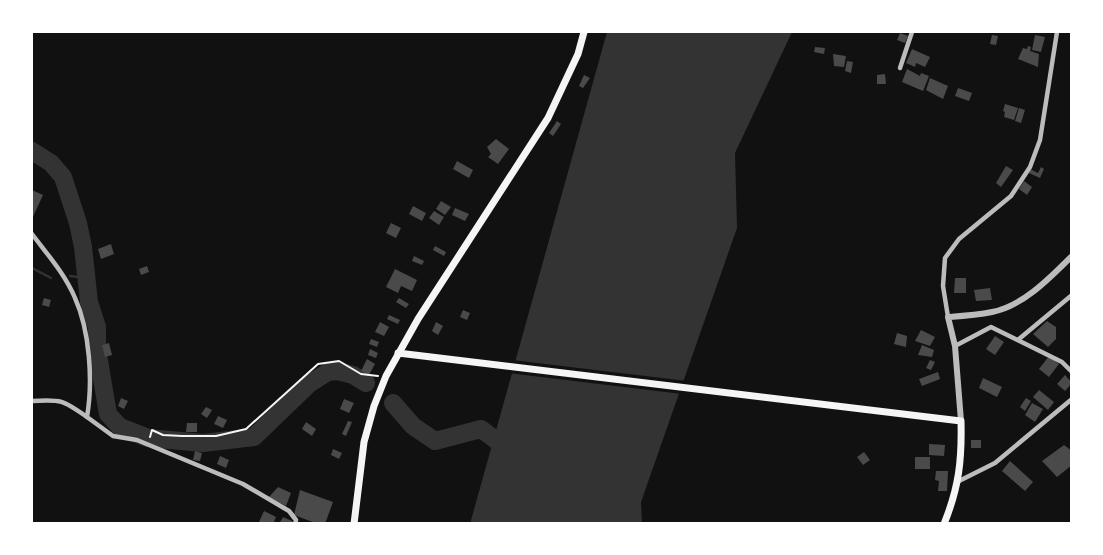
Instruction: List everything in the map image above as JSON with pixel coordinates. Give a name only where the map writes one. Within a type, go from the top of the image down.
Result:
[{"type":"main road","points":[[354,523],[364,442],[374,405],[386,376],[548,118],[578,54],[584,32]]},
{"type":"main road","points":[[398,353],[961,421],[962,465],[944,523]]},
{"type":"street","points":[[900,68],[912,32]]},
{"type":"street","points":[[961,421],[955,345],[943,286],[945,258],[959,239],[1011,196],[1030,167],[1040,140],[1056,32]]},
{"type":"street","points":[[32,234],[55,264],[76,299],[88,346],[92,391],[87,417]]},
{"type":"street","points":[[948,317],[994,312],[1019,301],[1055,274],[1072,256]]},
{"type":"street","points":[[1018,339],[1072,295]]},
{"type":"street","points":[[955,345],[991,327],[1062,362],[1072,372]]},
{"type":"street","points":[[32,401],[55,398],[67,403],[113,436],[136,440],[243,484],[289,512],[296,520],[295,523]]},
{"type":"street","points":[[959,481],[995,463],[1072,400]]},
{"type":"path","points":[[152,430],[163,435],[205,436],[246,429],[318,365],[339,361],[361,374],[386,376]]},
{"type":"shaded area","points":[[607,32],[792,32],[735,153],[737,228],[641,502],[642,523],[470,524]]},
{"type":"pier","points":[[512,360],[687,381],[682,394],[508,373]]},
{"type":"building","points":[[900,33],[908,36],[905,43],[897,40]]},
{"type":"building","points":[[992,35],[998,36],[996,45],[990,44]]},
{"type":"building","points":[[1035,35],[1045,37],[1041,52],[1032,50]]},
{"type":"building","points":[[1028,46],[1031,47],[1030,51],[1039,54],[1038,67],[1018,59],[1023,48],[1027,49]]},
{"type":"building","points":[[815,47],[825,48],[824,54],[814,52]]},
{"type":"building","points":[[912,49],[930,57],[925,67],[906,63]]},
{"type":"building","points":[[833,54],[846,56],[844,67],[834,66]]},
{"type":"building","points":[[847,61],[853,62],[851,73],[845,71]]},
{"type":"building","points":[[907,69],[920,76],[921,73],[929,76],[923,91],[902,82]]},
{"type":"building","points":[[885,74],[886,84],[877,84],[877,75]]},
{"type":"building","points":[[584,75],[590,78],[583,88],[579,86]]},
{"type":"building","points":[[930,78],[948,86],[943,99],[926,90]]},
{"type":"building","points":[[958,88],[972,93],[969,101],[955,96]]},
{"type":"building","points":[[1005,104],[1018,108],[1014,120],[1004,117]]},
{"type":"building","points":[[1019,108],[1025,110],[1021,123],[1015,121]]},
{"type":"building","points":[[557,121],[561,124],[553,136],[549,133]]},
{"type":"building","points":[[496,139],[509,149],[498,164],[488,157],[491,154],[487,147]]},
{"type":"building","points":[[457,161],[473,170],[469,178],[453,169]]},
{"type":"building","points":[[1006,166],[1013,170],[1001,187],[996,183]]},
{"type":"building","points":[[1041,167],[1044,169],[1040,178],[1029,173],[1030,169],[1038,173]]},
{"type":"building","points":[[1024,181],[1032,187],[1027,195],[1019,189]]},
{"type":"building","points":[[32,190],[43,195],[32,219]]},
{"type":"building","points":[[441,201],[451,207],[445,215],[436,209]]},
{"type":"building","points":[[413,206],[426,213],[422,221],[409,214]]},
{"type":"building","points":[[455,208],[469,214],[465,221],[452,215]]},
{"type":"building","points":[[434,211],[444,217],[439,225],[429,218]]},
{"type":"building","points":[[391,223],[401,228],[396,238],[386,233]]},
{"type":"building","points":[[111,244],[114,254],[101,259],[98,249]]},
{"type":"building","points":[[435,246],[446,252],[444,256],[433,250]]},
{"type":"building","points":[[414,256],[424,261],[422,265],[412,261]]},
{"type":"building","points":[[147,266],[149,272],[141,275],[139,269]]},
{"type":"building","points":[[395,269],[417,280],[412,291],[401,286],[398,293],[386,287]]},
{"type":"building","points":[[955,278],[966,278],[966,293],[954,293]]},
{"type":"building","points":[[990,288],[992,300],[976,301],[974,290]]},
{"type":"building","points":[[44,298],[51,300],[49,307],[42,305]]},
{"type":"building","points":[[399,298],[409,304],[406,308],[396,302]]},
{"type":"building","points":[[463,310],[470,313],[467,320],[460,317]]},
{"type":"building","points":[[389,315],[400,320],[398,324],[387,319]]},
{"type":"building","points":[[1047,321],[1056,327],[1056,339],[1048,347],[1033,334]]},
{"type":"building","points":[[380,322],[389,327],[384,336],[375,332]]},
{"type":"building","points":[[436,322],[443,326],[438,335],[432,331]]},
{"type":"building","points":[[921,330],[935,337],[930,346],[915,341]]},
{"type":"building","points":[[897,333],[907,336],[906,347],[894,344]]},
{"type":"building","points":[[995,336],[1004,342],[995,355],[986,349]]},
{"type":"building","points":[[371,339],[379,342],[377,347],[369,344]]},
{"type":"building","points":[[109,343],[112,355],[105,357],[102,345]]},
{"type":"building","points":[[922,345],[934,350],[932,357],[918,355]]},
{"type":"building","points":[[370,349],[378,353],[376,358],[368,355]]},
{"type":"building","points":[[1049,356],[1059,364],[1049,377],[1039,369]]},
{"type":"building","points":[[367,359],[375,364],[369,375],[361,371]]},
{"type":"building","points":[[930,360],[935,362],[931,370],[926,368]]},
{"type":"building","points":[[938,372],[940,379],[922,386],[919,379]]},
{"type":"building","points":[[1065,375],[1072,383],[1065,391],[1057,384]]},
{"type":"building","points":[[983,378],[1002,387],[997,397],[979,388]]},
{"type":"building","points":[[1039,390],[1054,402],[1048,410],[1033,397]]},
{"type":"building","points":[[121,398],[128,401],[124,409],[118,406]]},
{"type":"building","points":[[1026,398],[1031,401],[1025,411],[1020,407]]},
{"type":"building","points":[[344,399],[354,403],[349,413],[340,409]]},
{"type":"building","points":[[1032,403],[1043,409],[1035,422],[1025,415]]},
{"type":"building","points":[[206,407],[212,410],[207,418],[201,414]]},
{"type":"building","points":[[218,416],[227,420],[223,428],[214,424]]},
{"type":"building","points":[[348,421],[352,422],[346,436],[342,434]]},
{"type":"building","points":[[306,422],[316,429],[312,436],[302,429]]},
{"type":"building","points":[[187,423],[197,423],[197,432],[186,432]]},
{"type":"building","points":[[971,440],[981,440],[981,448],[971,448]]},
{"type":"building","points":[[929,444],[945,445],[944,456],[929,455]]},
{"type":"building","points":[[1064,445],[1072,451],[1072,465],[1057,477],[1042,461]]},
{"type":"building","points":[[333,449],[342,453],[339,459],[331,455]]},
{"type":"building","points":[[195,451],[202,453],[200,461],[193,460]]},
{"type":"building","points":[[864,452],[870,460],[863,465],[857,457]]},
{"type":"building","points":[[220,456],[229,460],[226,468],[217,464]]},
{"type":"building","points":[[915,457],[930,457],[930,469],[915,469]]},
{"type":"building","points":[[1010,461],[1033,482],[1025,491],[1002,471]]},
{"type":"building","points":[[936,471],[948,471],[947,491],[938,491]]},
{"type":"building","points":[[278,487],[291,493],[286,506],[269,497]]},
{"type":"building","points":[[300,490],[333,502],[325,524],[294,515]]},
{"type":"building","points":[[264,511],[276,517],[273,524],[259,522]]},
{"type":"building","points":[[283,517],[292,521],[292,524],[279,524]]},
{"type":"waterway","points":[[32,151],[51,163],[63,177],[78,223],[89,302],[97,327],[97,349],[108,414],[120,427],[148,438],[203,443],[254,437],[309,384],[328,372],[353,375],[366,383]]},
{"type":"waterway","points":[[32,268],[51,278]]},
{"type":"waterway","points":[[70,276],[86,278]]},
{"type":"waterway","points":[[393,403],[413,426],[435,441],[481,429],[512,452]]}]
